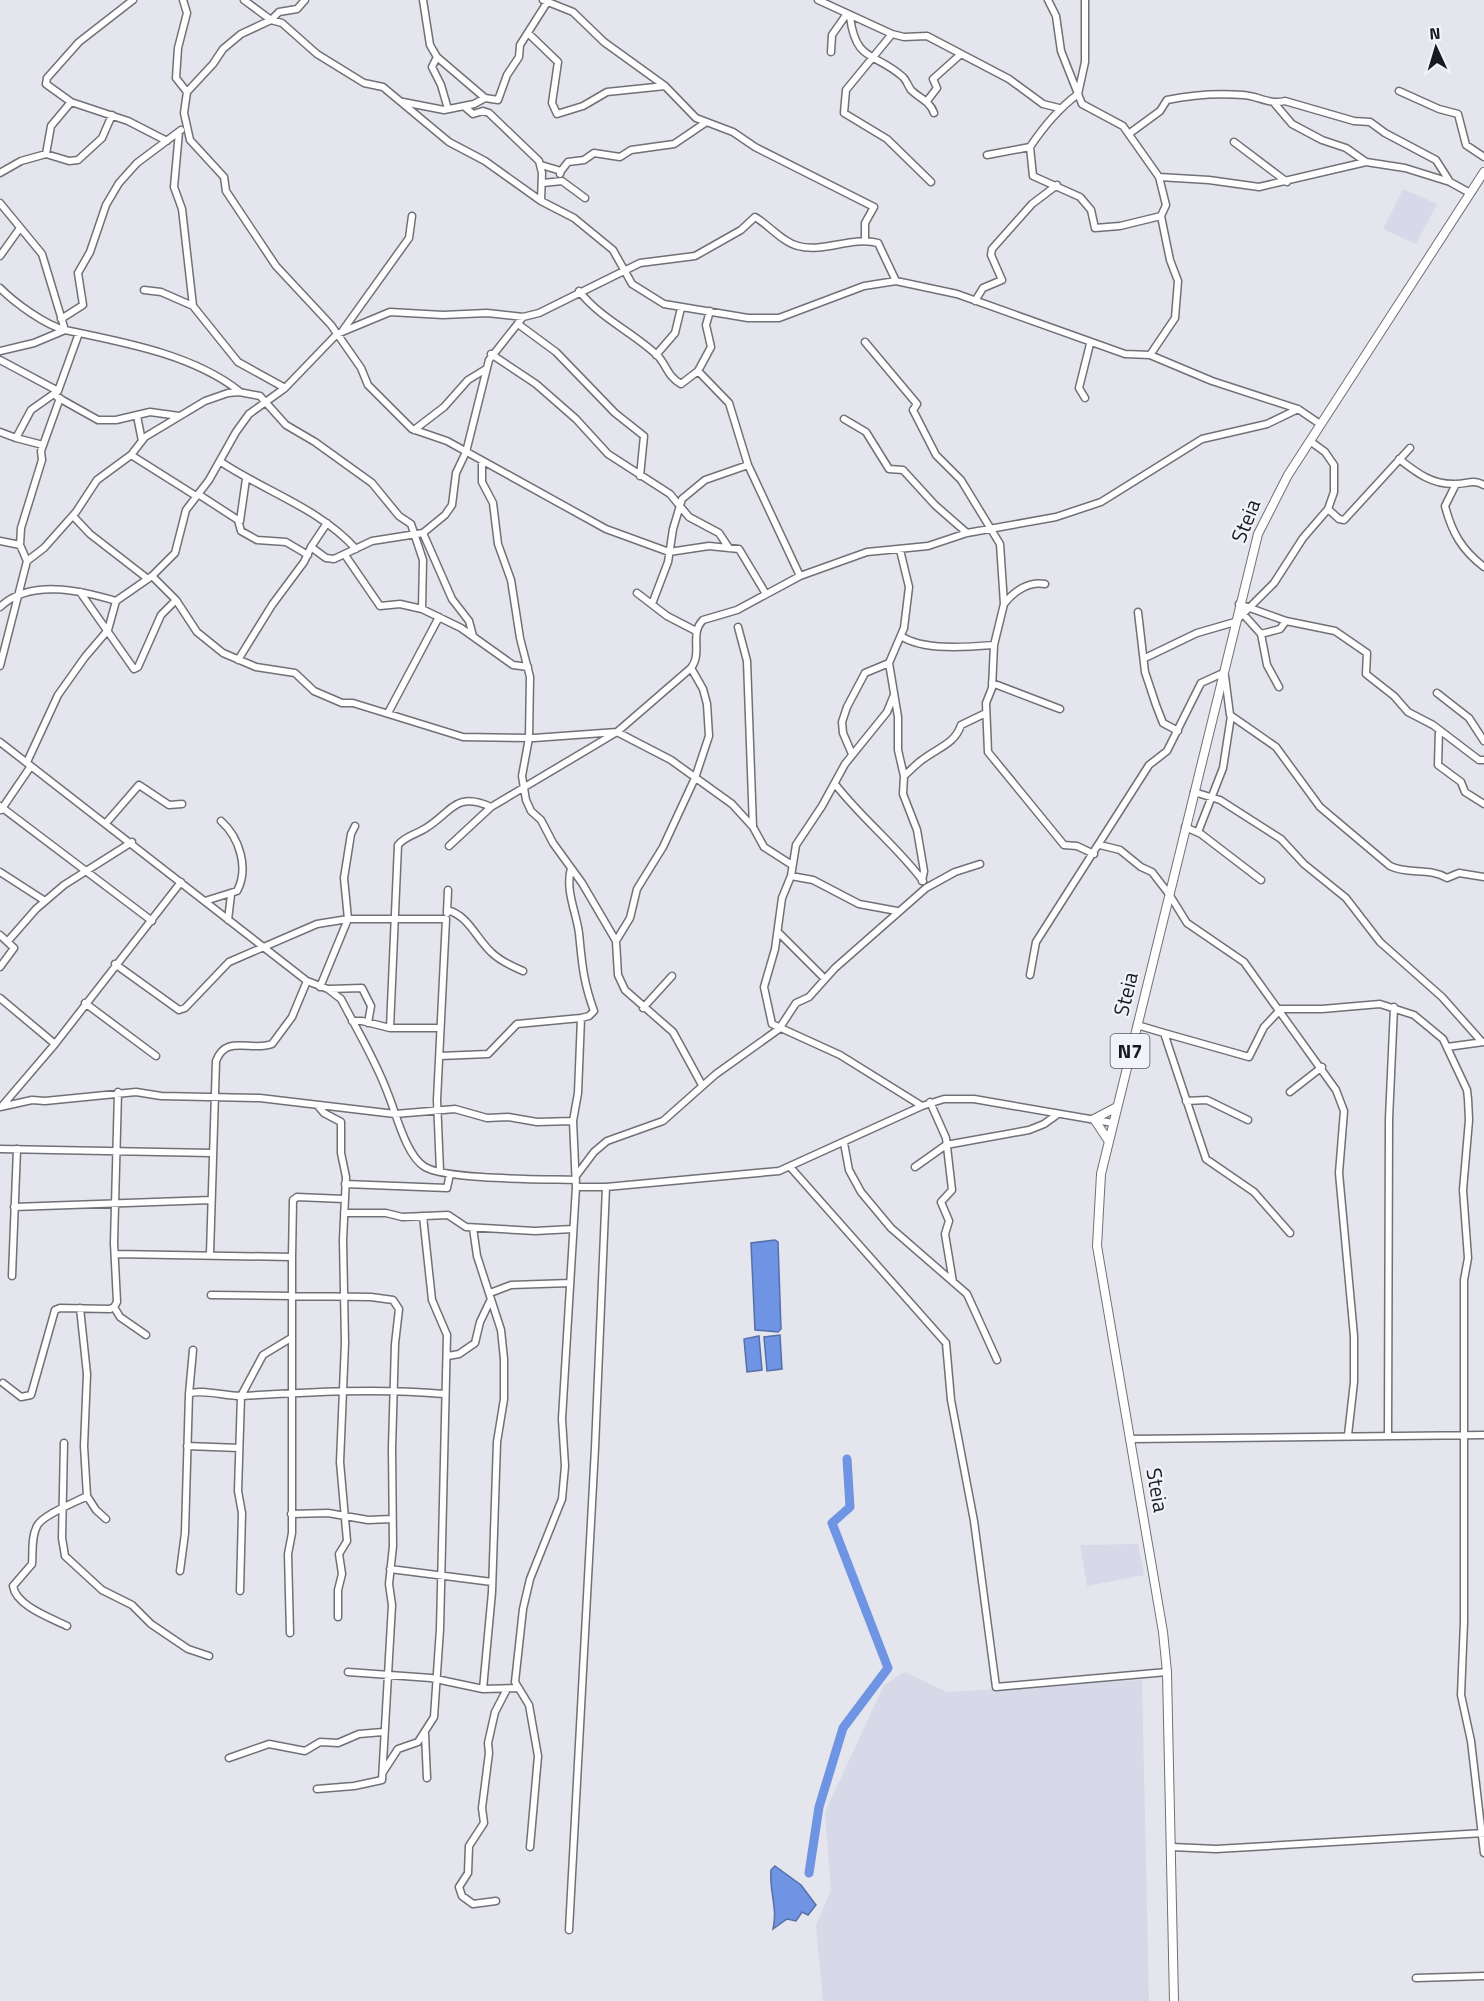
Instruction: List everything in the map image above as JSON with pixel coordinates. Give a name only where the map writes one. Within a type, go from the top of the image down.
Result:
[{"type":"main road","name":"Steia","points":[[1174,2001],[1167,1672],[1163,1632],[1097,1246],[1097,1197],[1115,1108],[1239,604],[1252,552],[1267,512],[1320,424],[1484,171]]},
{"type":"main road","points":[[1108,1141],[1094,1119],[1115,1108]]},
{"type":"street","points":[[133,0],[79,42],[47,78],[48,86],[71,102],[112,115],[167,141]]},
{"type":"street","points":[[183,0],[187,13],[178,48],[176,78],[187,92]]},
{"type":"street","points":[[244,0],[271,20],[282,23],[317,54],[364,83],[383,87],[435,131],[485,161],[542,201],[574,218],[611,249],[632,284],[661,303],[748,318],[779,318],[864,286],[896,281],[940,290],[975,301],[1090,344],[1125,354],[1150,355],[1212,381],[1298,409],[1320,424]]},
{"type":"street","points":[[305,0],[297,9],[279,12],[271,20],[244,32],[223,49],[213,64],[187,92],[184,110],[186,125],[194,146],[224,177],[226,191],[276,266],[340,332],[370,388],[414,430],[447,441],[594,523],[669,552],[708,546],[741,551],[766,594]]},
{"type":"street","points":[[423,0],[430,45],[437,57],[485,98],[496,100],[500,97],[507,75],[519,57],[519,47],[546,1],[573,12],[608,45],[666,86],[692,115],[705,123],[733,132],[755,147],[874,207],[866,223],[865,241]]},
{"type":"street","points":[[818,0],[848,16],[892,34],[904,37],[927,36],[1010,79],[1043,104],[1059,108]]},
{"type":"street","points":[[1048,0],[1056,16],[1061,51],[1084,106],[1120,124],[1130,133],[1159,177],[1166,205],[1161,216],[1170,260],[1179,284],[1175,320],[1150,355]]},
{"type":"street","points":[[1085,0],[1085,62],[1078,94],[1059,108],[1056,116],[1045,126],[1030,147],[1033,176],[1057,184],[1083,200],[1091,210],[1095,228],[1120,226],[1161,216]]},
{"type":"street","points":[[831,52],[832,35],[848,16]]},
{"type":"street","points":[[848,16],[854,39],[873,59],[904,78],[911,90],[927,101],[934,113]]},
{"type":"street","points":[[528,33],[558,62],[552,103],[554,112],[557,114],[583,106],[607,92],[666,86]]},
{"type":"street","points":[[892,34],[846,90],[844,113],[887,139],[931,183]]},
{"type":"street","points":[[927,101],[937,88],[933,79],[961,54]]},
{"type":"street","points":[[437,57],[432,67],[441,86],[448,110]]},
{"type":"street","points":[[1399,91],[1439,109],[1458,114],[1466,146],[1484,157]]},
{"type":"street","points":[[1130,133],[1160,111],[1167,100],[1186,95],[1246,95],[1275,104],[1288,101],[1342,118],[1370,122],[1385,133],[1436,160],[1450,182]]},
{"type":"street","points":[[401,101],[448,110],[465,107],[485,98]]},
{"type":"street","points":[[46,154],[51,126],[71,102]]},
{"type":"street","points":[[1275,104],[1292,124],[1322,140],[1346,148],[1366,162]]},
{"type":"street","points":[[465,107],[473,114],[483,111],[489,113],[541,165],[561,171]]},
{"type":"street","points":[[0,173],[21,160],[46,154],[69,161],[78,160],[102,138],[112,115]]},
{"type":"street","points":[[557,180],[568,162],[586,159],[594,153],[620,157],[631,150],[674,144],[705,123]]},
{"type":"street","points":[[61,320],[83,305],[78,273],[90,252],[106,205],[127,174],[186,125]]},
{"type":"street","points":[[179,132],[174,187],[182,209],[193,306]]},
{"type":"street","points":[[1234,142],[1287,182]]},
{"type":"street","points":[[987,155],[1030,147]]},
{"type":"street","points":[[1159,177],[1209,180],[1254,188],[1366,162],[1405,168],[1450,182],[1470,193]]},
{"type":"street","points":[[541,165],[542,201]]},
{"type":"street","points":[[543,183],[557,180],[567,184],[585,198]]},
{"type":"street","points":[[975,301],[983,288],[1002,280],[991,255],[992,249],[1032,204],[1057,184]]},
{"type":"street","points":[[0,203],[42,254],[65,330]]},
{"type":"street","points":[[152,921],[1,808],[29,764],[58,695],[108,630],[116,601],[150,577],[175,553],[184,513],[221,462],[238,429],[249,414],[285,388],[340,332],[409,238],[412,216]]},
{"type":"street","points":[[340,332],[390,312],[443,315],[487,313],[523,317],[539,313],[579,291],[649,261],[695,256],[741,230],[755,217],[798,247],[808,248],[865,241],[880,245],[896,281]]},
{"type":"street","points":[[0,256],[20,228]]},
{"type":"street","points":[[0,288],[18,304],[56,327],[181,361],[227,382],[239,392]]},
{"type":"street","points":[[144,290],[161,292],[193,306],[238,362],[285,388]]},
{"type":"street","points":[[579,291],[593,308],[656,355],[670,377],[681,384],[698,371],[711,347],[706,325],[711,311]]},
{"type":"street","points":[[656,355],[675,333],[681,308]]},
{"type":"street","points":[[311,546],[329,558],[345,555],[372,541],[423,533],[450,508],[456,473],[466,452],[491,354],[523,317]]},
{"type":"street","points":[[518,324],[556,352],[608,406],[644,436],[640,476]]},
{"type":"street","points":[[0,351],[34,344],[65,330]]},
{"type":"street","points":[[27,561],[20,545],[21,528],[42,460],[43,445],[57,395],[79,333]]},
{"type":"street","points":[[865,342],[917,404],[913,410],[936,455],[961,480],[972,501],[992,529],[1001,549],[1004,604],[994,645],[993,683],[986,713],[989,756],[1062,843],[1094,854]]},
{"type":"street","points":[[1085,398],[1079,388],[1090,344]]},
{"type":"street","points":[[491,354],[537,384],[576,419],[608,454],[670,494],[689,517],[715,529],[729,548]]},
{"type":"street","points":[[0,360],[98,420],[137,416],[150,412],[179,416]]},
{"type":"street","points":[[414,430],[444,407],[468,380],[486,369]]},
{"type":"street","points":[[698,371],[729,403],[748,465],[800,576]]},
{"type":"street","points":[[0,666],[27,561],[44,548],[73,516],[97,480],[131,455],[142,441],[179,416],[213,397],[239,392],[258,396],[286,425],[315,442],[372,483],[399,516],[413,527],[423,560],[422,609]]},
{"type":"street","points":[[16,438],[31,410],[57,395]]},
{"type":"street","points":[[449,846],[491,807],[617,732],[691,668],[698,655],[696,631],[703,620],[733,611],[800,576],[867,552],[928,546],[967,533],[1056,517],[1101,502],[1202,439],[1267,424],[1298,409]]},
{"type":"street","points":[[137,416],[142,441]]},
{"type":"street","points":[[844,418],[866,432],[889,469],[903,470],[935,505],[967,533]]},
{"type":"street","points":[[0,432],[43,445]]},
{"type":"street","points":[[1145,658],[1197,633],[1235,622],[1274,583],[1304,538],[1328,509],[1334,492],[1336,470],[1325,452],[1310,441]]},
{"type":"street","points":[[1328,509],[1339,519],[1344,520],[1410,448]]},
{"type":"street","points":[[131,455],[240,521]]},
{"type":"street","points":[[1399,459],[1426,480],[1456,484],[1474,481],[1484,485]]},
{"type":"street","points":[[482,461],[483,482],[493,503],[498,544],[511,580],[520,638],[531,685],[529,738],[522,776],[531,811],[541,820],[616,941],[619,979],[625,990],[673,1032],[702,1085]]},
{"type":"street","points":[[221,462],[246,478],[302,506],[327,523],[356,549]]},
{"type":"street","points":[[652,604],[666,572],[680,505],[685,495],[700,483],[748,465]]},
{"type":"street","points":[[246,478],[240,531],[257,540],[286,543],[308,555]]},
{"type":"street","points":[[1456,484],[1445,506],[1453,531],[1463,549],[1484,567]]},
{"type":"street","points":[[73,516],[90,534],[150,577],[176,600],[197,632],[215,647],[238,660],[256,667],[295,673],[314,691],[342,703],[353,703],[463,737],[529,738],[617,732],[663,755],[732,804],[753,827],[764,847],[792,865]]},
{"type":"street","points":[[238,660],[251,636],[308,555],[311,546],[327,523]]},
{"type":"street","points":[[423,533],[452,599],[469,621],[474,637]]},
{"type":"street","points":[[0,541],[20,545]]},
{"type":"street","points":[[900,550],[909,587],[901,636],[889,663],[898,750],[904,776],[903,794],[917,830],[924,871],[922,881]]},
{"type":"street","points":[[345,555],[380,606],[408,605],[422,609],[474,637],[513,665],[528,667]]},
{"type":"street","points":[[1004,604],[1011,594],[1032,583],[1046,584]]},
{"type":"street","points":[[0,607],[18,593],[49,589],[80,592],[116,601]]},
{"type":"street","points":[[80,592],[132,667],[136,669],[161,615],[176,600]]},
{"type":"street","points":[[637,593],[666,616],[696,631]]},
{"type":"street","points":[[1239,604],[1286,621],[1335,631],[1365,652],[1366,674],[1394,696],[1408,711],[1460,743],[1479,760],[1484,760]]},
{"type":"street","points":[[1138,612],[1145,672],[1161,720],[1178,731]]},
{"type":"street","points":[[1244,615],[1261,634],[1268,664],[1279,687]]},
{"type":"street","points":[[388,713],[439,617]]},
{"type":"street","points":[[1261,634],[1280,628],[1286,621]]},
{"type":"street","points":[[738,627],[747,661],[753,827]]},
{"type":"street","points":[[901,636],[908,641],[939,647],[994,645]]},
{"type":"street","points":[[852,754],[843,733],[842,722],[847,707],[865,673],[889,663]]},
{"type":"street","points":[[616,941],[630,918],[637,889],[663,847],[695,778],[710,723],[703,689],[691,668]]},
{"type":"street","points":[[1029,975],[1036,942],[1149,765],[1167,751],[1201,683],[1223,670],[1231,716],[1225,760],[1198,832]]},
{"type":"street","points":[[993,683],[1060,710]]},
{"type":"street","points":[[1437,693],[1469,718],[1484,741]]},
{"type":"street","points":[[894,695],[885,714],[852,754],[798,839],[791,876],[782,898],[778,932],[764,992],[770,1021],[779,1029],[840,1056],[922,1106]]},
{"type":"street","points":[[904,776],[924,759],[941,750],[958,733],[961,725],[986,713]]},
{"type":"street","points":[[1231,716],[1276,747],[1320,807],[1390,866],[1399,869],[1433,871],[1447,878],[1459,873],[1484,877]]},
{"type":"street","points":[[1439,730],[1438,765],[1461,782],[1465,792],[1484,804]]},
{"type":"street","points":[[0,742],[132,842],[307,981],[328,989],[362,987],[371,1006],[368,1023]]},
{"type":"street","points":[[835,784],[869,824],[907,860],[926,888]]},
{"type":"street","points":[[106,823],[139,785],[169,805],[182,804]]},
{"type":"street","points":[[1194,792],[1220,800],[1281,839],[1304,864],[1346,898],[1380,942],[1442,997],[1483,1042]]},
{"type":"street","points":[[390,1028],[397,848],[401,841],[428,827],[454,804],[466,801],[491,807]]},
{"type":"street","points":[[205,902],[231,895],[240,885],[243,863],[232,835],[221,821]]},
{"type":"street","points":[[320,987],[348,918],[344,878],[351,834],[355,826]]},
{"type":"street","points":[[1185,827],[1198,832],[1262,880]]},
{"type":"street","points":[[8,941],[45,901],[86,871],[132,842]]},
{"type":"street","points":[[1100,845],[1120,850],[1141,867],[1152,872],[1169,894],[1186,923],[1244,962],[1322,1067],[1336,1090],[1344,1121],[1339,1173],[1354,1336],[1354,1382],[1348,1436]]},
{"type":"street","points":[[576,1181],[594,1152],[607,1141],[663,1121],[694,1096],[702,1085],[779,1029],[795,1004],[809,997],[897,911],[926,888],[955,872],[980,864]]},
{"type":"street","points":[[440,1056],[488,1054],[517,1024],[581,1018],[591,1015],[594,1011],[581,970],[579,935],[571,898],[571,868]]},
{"type":"street","points":[[0,872],[45,901]]},
{"type":"street","points":[[791,876],[813,880],[859,904],[897,911]]},
{"type":"street","points":[[1,1107],[55,1044],[181,882]]},
{"type":"street","points":[[440,1171],[438,1111],[442,982],[446,961],[448,890]]},
{"type":"street","points":[[228,920],[231,895]]},
{"type":"street","points":[[447,910],[460,916],[501,961],[523,971]]},
{"type":"street","points":[[115,964],[179,1010],[185,1008],[229,962],[261,946],[321,923],[348,918],[446,919]]},
{"type":"street","points":[[778,932],[825,979]]},
{"type":"street","points":[[0,935],[13,945],[13,950],[0,967]]},
{"type":"street","points":[[643,1008],[672,976]]},
{"type":"street","points":[[210,1254],[216,1061],[219,1053],[232,1045],[272,1044],[292,1017],[307,981]]},
{"type":"street","points":[[328,989],[341,999],[388,1094],[394,1114],[418,1160],[426,1167],[450,1174],[576,1181],[606,1187],[771,1173],[792,1168],[930,1102],[951,1099],[974,1099],[1113,1123]]},
{"type":"street","points":[[0,998],[55,1044]]},
{"type":"street","points":[[86,1003],[156,1056]]},
{"type":"street","points":[[1137,1025],[1249,1057],[1252,1055],[1260,1032],[1279,1011],[1369,1004],[1394,1007],[1414,1015],[1439,1033],[1467,1090],[1469,1110],[1463,1190],[1468,1258],[1464,1280],[1464,1612],[1461,1695],[1471,1741],[1484,1853]]},
{"type":"street","points":[[1388,1435],[1389,1119],[1394,1007]]},
{"type":"street","points":[[530,1847],[538,1756],[529,1705],[517,1688],[517,1655],[530,1579],[562,1499],[565,1466],[562,1419],[576,1181],[573,1121],[578,1093],[576,1080],[581,1018]]},
{"type":"street","points":[[352,1022],[390,1028],[441,1028]]},
{"type":"street","points":[[1164,1033],[1206,1159],[1254,1192],[1290,1233]]},
{"type":"street","points":[[1447,1047],[1483,1042]]},
{"type":"street","points":[[1290,1092],[1322,1067]]},
{"type":"street","points":[[1,1107],[32,1100],[45,1101],[118,1092],[260,1098],[394,1114],[455,1109],[487,1118],[508,1117],[537,1122],[573,1121]]},
{"type":"street","points":[[114,1307],[117,1302],[115,1254],[118,1092]]},
{"type":"street","points":[[1186,1101],[1207,1100],[1248,1120]]},
{"type":"street","points":[[930,1102],[944,1130],[952,1190],[941,1202],[950,1221],[945,1234],[954,1283]]},
{"type":"street","points":[[317,1106],[324,1113],[341,1122],[345,1184],[344,1392],[340,1462],[342,1514],[346,1541],[339,1554],[342,1574],[338,1590],[338,1617]]},
{"type":"street","points":[[915,1167],[946,1145],[1029,1130],[1044,1124],[1058,1114]]},
{"type":"street","points":[[844,1143],[849,1170],[861,1192],[891,1228],[954,1283],[962,1287],[973,1302],[996,1359]]},
{"type":"street","points":[[0,1149],[212,1153]]},
{"type":"street","points":[[12,1276],[17,1149]]},
{"type":"street","points":[[792,1168],[946,1342],[951,1400],[974,1521],[996,1687],[1167,1672]]},
{"type":"street","points":[[345,1184],[447,1188],[450,1174]]},
{"type":"street","points":[[569,1930],[595,1448],[606,1187]]},
{"type":"street","points":[[290,1633],[288,1554],[292,1533],[293,1200],[297,1197],[344,1199]]},
{"type":"street","points":[[14,1207],[211,1200]]},
{"type":"street","points":[[344,1213],[386,1213],[402,1217],[448,1215],[460,1226],[473,1228],[535,1231],[573,1228]]},
{"type":"street","points":[[317,1789],[379,1782],[382,1773],[398,1749],[418,1742],[434,1717],[438,1679],[442,1576],[444,1394],[448,1356],[447,1335],[432,1300],[423,1216]]},
{"type":"street","points":[[473,1228],[477,1256],[501,1330],[504,1395],[496,1442],[492,1582],[483,1689]]},
{"type":"street","points":[[115,1254],[292,1257]]},
{"type":"street","points":[[448,1356],[459,1354],[475,1343],[490,1296],[511,1285],[570,1283]]},
{"type":"street","points":[[211,1295],[378,1298],[393,1299],[397,1303],[399,1309],[392,1448],[394,1497],[390,1569],[392,1605],[382,1773]]},
{"type":"street","points":[[3,1383],[21,1397],[31,1395],[55,1310],[114,1307]]},
{"type":"street","points":[[114,1307],[120,1317],[146,1335]]},
{"type":"street","points":[[80,1308],[87,1374],[84,1446],[87,1496],[96,1510],[106,1519]]},
{"type":"street","points":[[240,1591],[242,1513],[238,1491],[241,1396],[263,1355],[291,1338]]},
{"type":"street","points":[[180,1571],[185,1533],[189,1394],[193,1350]]},
{"type":"street","points":[[189,1394],[199,1391],[224,1396],[291,1392],[444,1394]]},
{"type":"street","points":[[1130,1439],[1484,1435]]},
{"type":"street","points":[[64,1443],[65,1508],[62,1538],[68,1560],[102,1590],[132,1605],[151,1624],[196,1653],[209,1656]]},
{"type":"street","points":[[188,1446],[239,1448]]},
{"type":"street","points":[[67,1626],[28,1605],[17,1596],[13,1586],[32,1564],[36,1526],[87,1496]]},
{"type":"street","points":[[291,1514],[342,1514],[368,1520],[391,1519]]},
{"type":"street","points":[[390,1569],[492,1582]]},
{"type":"street","points":[[348,1672],[438,1679],[483,1689],[517,1688]]},
{"type":"street","points":[[496,1901],[473,1904],[462,1896],[459,1887],[468,1874],[469,1846],[484,1823],[482,1808],[489,1753],[488,1743],[495,1712],[507,1689]]},
{"type":"street","points":[[229,1758],[269,1744],[305,1751],[320,1742],[338,1743],[359,1734],[383,1732]]},
{"type":"street","points":[[425,1733],[427,1778]]},
{"type":"street","points":[[1172,1847],[1216,1849],[1483,1833]]},
{"type":"street","points":[[1416,1978],[1484,1976]]},
{"type":"shaded area","points":[[1403,189],[1437,204],[1416,244],[1383,229]]},
{"type":"shaded area","points":[[1138,1544],[1144,1575],[1087,1586],[1080,1545]]},
{"type":"shaded area","points":[[905,1672],[947,1692],[1142,1680],[1149,2001],[823,2001],[816,1925],[831,1890],[825,1812],[884,1685]]},
{"type":"water","points":[[775,1240],[778,1242],[781,1329],[778,1332],[755,1330],[751,1243]]},
{"type":"water","points":[[780,1335],[782,1369],[767,1371],[764,1337]]},
{"type":"water","points":[[759,1336],[762,1370],[747,1372],[744,1339]]},
{"type":"water","points":[[775,1866],[801,1885],[816,1905],[808,1915],[802,1912],[796,1921],[787,1919],[773,1929],[775,1914],[771,1870]]},
{"type":"waterway","points":[[809,1873],[819,1807],[843,1728],[888,1668],[832,1523],[850,1507],[847,1459]]}]
